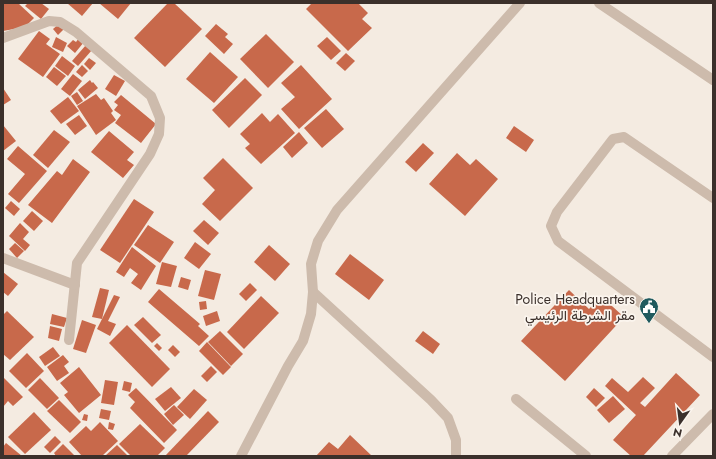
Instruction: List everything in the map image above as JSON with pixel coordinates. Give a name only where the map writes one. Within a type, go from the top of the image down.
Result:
[{"type":"street","points":[[241,456],[288,366],[303,341],[311,314],[313,292],[311,264],[318,241],[337,210],[520,3]]},
{"type":"street","points":[[599,3],[713,80]]},
{"type":"street","points":[[3,38],[50,21],[60,22],[76,32],[151,96],[160,118],[159,134],[150,154],[77,263],[69,340]]},
{"type":"street","points":[[713,198],[624,136],[613,139],[557,212],[551,226],[558,241],[713,357]]},
{"type":"street","points":[[3,258],[75,285]]},
{"type":"street","points":[[313,292],[431,400],[448,418],[456,440],[456,456]]},
{"type":"street","points":[[516,398],[586,456]]},
{"type":"street","points":[[672,456],[713,414]]},
{"type":"building","points":[[3,3],[18,3],[34,18],[25,27],[3,31]]},
{"type":"building","points":[[28,3],[41,3],[49,9],[41,19],[25,6]]},
{"type":"building","points":[[67,3],[93,3],[82,16]]},
{"type":"building","points":[[99,3],[131,3],[118,19]]},
{"type":"building","points":[[168,3],[174,3],[202,29],[165,67],[134,38]]},
{"type":"building","points":[[312,3],[358,3],[368,13],[362,19],[372,28],[348,51],[306,9]]},
{"type":"building","points":[[60,23],[65,28],[58,35],[53,29]]},
{"type":"building","points":[[216,24],[228,34],[225,37],[233,44],[224,54],[205,36]]},
{"type":"building","points":[[39,31],[50,39],[46,44],[60,54],[43,77],[18,59]]},
{"type":"building","points":[[266,34],[294,62],[268,88],[240,59]]},
{"type":"building","points":[[56,37],[67,43],[63,52],[52,47]]},
{"type":"building","points":[[327,37],[341,51],[331,60],[317,46]]},
{"type":"building","points":[[79,38],[84,42],[75,53],[67,46],[73,40],[76,42]]},
{"type":"building","points":[[86,45],[92,50],[78,66],[72,61]]},
{"type":"building","points":[[210,52],[238,77],[214,103],[186,79]]},
{"type":"building","points":[[346,53],[355,61],[345,71],[336,63]]},
{"type":"building","points":[[62,56],[75,66],[68,76],[55,66]]},
{"type":"building","points":[[89,58],[96,63],[90,70],[84,64]]},
{"type":"building","points":[[82,65],[88,71],[82,77],[76,72]]},
{"type":"building","points":[[301,65],[332,99],[299,129],[281,109],[295,97],[281,83]]},
{"type":"building","points":[[54,67],[66,76],[57,86],[46,77]]},
{"type":"building","points":[[73,74],[82,81],[70,96],[61,89]]},
{"type":"building","points":[[114,75],[125,81],[116,96],[105,89]]},
{"type":"building","points":[[245,78],[262,95],[229,128],[212,110]]},
{"type":"building","points":[[90,80],[98,88],[85,99],[78,90]]},
{"type":"building","points":[[3,88],[11,100],[3,105]]},
{"type":"building","points":[[77,92],[83,101],[77,105],[71,96]]},
{"type":"building","points":[[96,94],[101,100],[104,98],[113,111],[111,113],[116,120],[96,135],[77,106]]},
{"type":"building","points":[[121,95],[156,124],[141,143],[115,123],[121,115],[114,110],[118,105],[114,102]]},
{"type":"building","points":[[68,97],[79,111],[61,124],[50,111]]},
{"type":"building","points":[[326,109],[344,129],[322,148],[304,128]]},
{"type":"building","points":[[262,113],[270,122],[278,114],[295,133],[261,164],[245,148],[250,144],[240,134]]},
{"type":"building","points":[[79,115],[87,126],[75,135],[66,124]]},
{"type":"building","points":[[3,125],[16,141],[3,151]]},
{"type":"building","points":[[514,126],[534,140],[526,152],[506,138]]},
{"type":"building","points":[[54,130],[70,142],[48,168],[33,155]]},
{"type":"building","points":[[109,131],[134,152],[127,160],[134,165],[123,178],[91,152]]},
{"type":"building","points":[[299,132],[308,143],[292,158],[283,147]]},
{"type":"building","points":[[423,143],[434,153],[416,172],[405,162]]},
{"type":"building","points":[[18,146],[47,171],[19,203],[8,194],[25,174],[7,159]]},
{"type":"building","points":[[457,153],[470,165],[476,159],[498,179],[465,216],[429,184]]},
{"type":"building","points":[[223,158],[253,188],[220,221],[202,204],[215,190],[203,178]]},
{"type":"building","points":[[73,159],[90,172],[52,223],[28,205],[57,171],[62,175]]},
{"type":"building","points":[[134,199],[154,212],[120,263],[100,250]]},
{"type":"building","points":[[11,201],[20,209],[14,216],[5,208]]},
{"type":"building","points":[[32,211],[43,221],[34,231],[23,221]]},
{"type":"building","points":[[204,220],[219,233],[208,245],[193,231]]},
{"type":"building","points":[[20,223],[29,232],[23,239],[30,245],[25,251],[9,236]]},
{"type":"building","points":[[148,225],[174,242],[160,263],[134,245]]},
{"type":"building","points":[[195,242],[211,254],[199,269],[184,258]]},
{"type":"building","points":[[15,243],[24,251],[17,258],[9,249]]},
{"type":"building","points":[[269,245],[290,264],[275,281],[254,262]]},
{"type":"building","points":[[132,247],[156,266],[141,290],[131,283],[138,274],[130,268],[124,277],[116,272]]},
{"type":"building","points":[[350,254],[384,280],[369,300],[335,274]]},
{"type":"building","points":[[162,262],[177,266],[171,287],[156,284]]},
{"type":"building","points":[[205,270],[221,274],[214,300],[198,296]]},
{"type":"building","points":[[3,272],[18,284],[8,296],[3,292]]},
{"type":"building","points":[[181,277],[191,280],[188,290],[178,287]]},
{"type":"building","points":[[250,283],[257,290],[246,301],[239,294]]},
{"type":"building","points":[[100,288],[109,290],[102,319],[92,317]]},
{"type":"building","points":[[159,289],[200,324],[198,326],[209,336],[199,346],[148,302]]},
{"type":"building","points":[[569,290],[589,309],[601,296],[624,317],[565,381],[521,341]]},
{"type":"building","points":[[114,295],[120,297],[108,321],[116,324],[110,336],[97,329]]},
{"type":"building","points":[[261,296],[279,313],[244,349],[227,332]]},
{"type":"building","points":[[206,301],[207,309],[200,310],[199,302]]},
{"type":"building","points":[[7,311],[34,337],[10,360],[3,354],[3,315]]},
{"type":"building","points":[[217,311],[220,321],[206,326],[203,316]]},
{"type":"building","points":[[52,314],[67,318],[64,327],[50,324]]},
{"type":"building","points":[[143,317],[161,335],[152,343],[134,325]]},
{"type":"building","points":[[82,320],[96,325],[86,353],[73,349]]},
{"type":"building","points":[[127,325],[170,369],[152,387],[109,343]]},
{"type":"building","points":[[50,326],[62,329],[59,341],[48,338]]},
{"type":"building","points":[[220,331],[243,354],[231,366],[208,342]]},
{"type":"building","points":[[423,331],[440,344],[433,354],[415,341]]},
{"type":"building","points":[[207,342],[231,367],[223,375],[199,351]]},
{"type":"building","points":[[157,343],[162,348],[159,351],[154,346]]},
{"type":"building","points":[[173,345],[180,352],[175,357],[168,350]]},
{"type":"building","points":[[53,347],[60,356],[45,366],[39,357]]},
{"type":"building","points":[[27,353],[44,371],[26,388],[9,371]]},
{"type":"building","points":[[63,355],[69,362],[64,366],[69,373],[57,381],[47,367]]},
{"type":"building","points":[[211,366],[217,372],[207,382],[201,376]]},
{"type":"building","points":[[79,367],[101,395],[79,413],[64,395],[68,392],[60,383]]},
{"type":"building","points":[[676,373],[700,395],[643,456],[631,456],[613,440],[636,415],[605,386],[612,378],[628,392],[643,377],[655,388],[640,403],[645,407]]},
{"type":"building","points":[[3,377],[23,397],[13,406],[8,401],[3,407]]},
{"type":"building","points":[[40,378],[59,398],[47,409],[28,390]]},
{"type":"building","points":[[105,380],[118,382],[114,405],[101,403]]},
{"type":"building","points":[[124,381],[132,383],[130,392],[122,390]]},
{"type":"building","points":[[171,387],[181,398],[165,411],[155,399]]},
{"type":"building","points":[[136,388],[177,430],[164,443],[130,408],[135,402],[128,395]]},
{"type":"building","points":[[594,388],[605,398],[596,407],[586,397]]},
{"type":"building","points":[[194,389],[207,400],[190,419],[177,407]]},
{"type":"building","points":[[613,396],[625,409],[609,423],[597,410]]},
{"type":"building","points":[[59,400],[81,422],[70,433],[47,411]]},
{"type":"building","points":[[174,405],[184,415],[173,425],[164,414]]},
{"type":"building","points":[[101,409],[111,411],[109,420],[99,418]]},
{"type":"building","points":[[208,411],[219,422],[186,456],[165,456]]},
{"type":"building","points":[[34,412],[51,430],[25,454],[8,437]]},
{"type":"building","points":[[84,414],[88,415],[87,421],[82,420]]},
{"type":"building","points":[[100,422],[118,441],[102,456],[82,456],[69,442],[86,426],[91,431]]},
{"type":"building","points":[[109,422],[115,424],[113,430],[108,429]]},
{"type":"building","points":[[140,424],[165,448],[157,456],[131,456],[119,444]]},
{"type":"building","points":[[350,435],[372,456],[316,456],[329,442],[338,449]]},
{"type":"building","points":[[55,436],[61,442],[50,453],[44,447]]},
{"type":"building","points":[[6,443],[22,456],[3,456],[3,447]]},
{"type":"building","points":[[63,444],[75,456],[56,456],[54,453]]},
{"type":"building","points":[[117,445],[128,456],[105,456]]},
{"type":"place","name":"Police Headquarters مقر الشرطة الرئيسي","points":[[649,324]]}]
